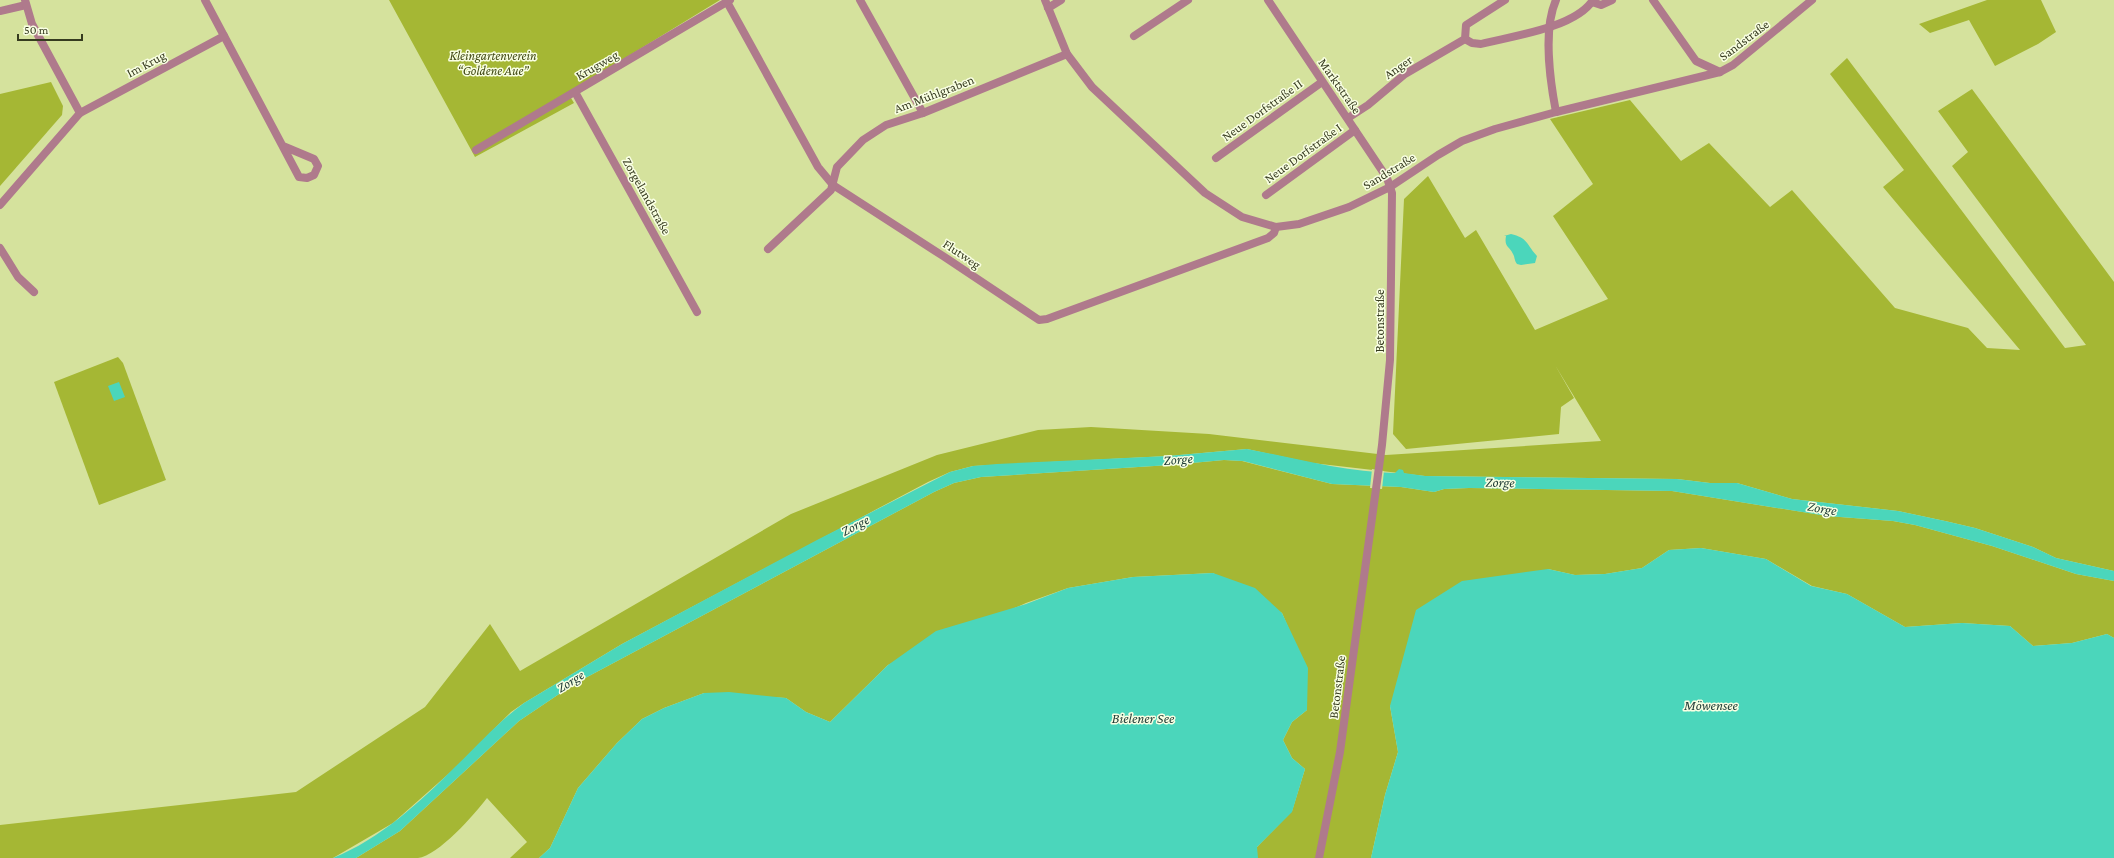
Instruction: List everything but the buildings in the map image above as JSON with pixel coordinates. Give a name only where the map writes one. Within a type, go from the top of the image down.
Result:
[{"type":"street","points":[[205,0],[299,177],[307,178],[314,175],[318,166],[314,159],[283,146]]},
{"type":"street","points":[[860,0],[923,113]]},
{"type":"street","points":[[1047,4],[1061,0]]},
{"type":"street","points":[[1134,36],[1188,0]]},
{"type":"street","name":"Marktstraße","points":[[1268,0],[1322,82],[1348,118],[1387,178],[1390,187]]},
{"type":"street","points":[[1504,0],[1466,25],[1465,39],[1472,43],[1481,44],[1548,28],[1562,22],[1593,1],[1601,5],[1612,0]]},
{"type":"street","points":[[1556,0],[1549,16],[1548,28],[1556,112]]},
{"type":"street","points":[[1653,0],[1696,61],[1720,72]]},
{"type":"street","name":"Sandstraße","points":[[1047,4],[1067,54],[1092,87],[1205,193],[1242,217],[1276,227],[1299,224],[1327,215],[1390,187],[1462,141],[1495,129],[1556,112],[1720,72],[1733,65],[1798,14],[1812,0]]},
{"type":"street","name":"Krugweg","points":[[476,150],[728,1]]},
{"type":"street","name":"Flutweg","points":[[728,1],[818,167],[833,186],[943,256],[1039,320],[1047,319],[1268,238],[1274,233],[1276,227]]},
{"type":"street","points":[[0,11],[26,3],[32,24],[80,113]]},
{"type":"street","name":"Im Krug","points":[[0,204],[80,113],[224,36]]},
{"type":"street","name":"Anger","points":[[1348,118],[1368,105],[1405,74],[1465,39]]},
{"type":"street","name":"Am Mühlgraben","points":[[833,186],[837,167],[863,140],[886,125],[923,113],[1067,54]]},
{"type":"street","name":"Neue Dorfstraße II","points":[[1216,158],[1322,82]]},
{"type":"street","name":"Zorgelandstraße","points":[[575,92],[697,312]]},
{"type":"street","name":"Neue Dorfstraße I","points":[[1266,195],[1355,130]]},
{"type":"street","points":[[768,249],[826,196],[833,186]]},
{"type":"street","name":"Betonstraße","points":[[1319,858],[1340,752],[1380,456],[1390,360],[1390,187]]},
{"type":"street","points":[[0,248],[18,278],[34,292]]},
{"type":"green space","name":"Kleingartenverein “Goldene Aue”","points":[[389,0],[720,0],[568,93],[574,103],[475,157]]},
{"type":"green space","points":[[1987,0],[2041,0],[2056,32],[2038,44],[1995,66],[1969,20],[1930,33],[1919,24]]},
{"type":"green space","points":[[1847,58],[2065,348],[2086,345],[1952,166],[1968,152],[1938,111],[1972,89],[2114,282],[2114,571],[2056,558],[2033,547],[1975,528],[1898,511],[1792,499],[1737,483],[1710,483],[1677,479],[1425,476],[1312,463],[1247,449],[1168,456],[973,466],[950,472],[928,482],[622,644],[524,703],[511,712],[454,769],[393,823],[333,858],[0,858],[0,825],[296,792],[425,707],[490,624],[520,671],[791,514],[937,455],[1038,430],[1091,427],[1209,434],[1386,455],[1601,441],[1555,365],[1574,398],[1561,407],[1559,434],[1406,449],[1393,434],[1404,199],[1428,176],[1465,238],[1476,230],[1535,330],[1608,299],[1553,216],[1593,184],[1550,119],[1630,100],[1681,161],[1709,143],[1770,207],[1792,190],[1895,308],[1968,328],[1987,348],[2020,350],[1883,187],[1904,170],[1830,74]]},
{"type":"green space","points":[[51,82],[63,106],[62,115],[0,186],[0,94]]},
{"type":"green space","points":[[118,357],[123,363],[166,480],[99,505],[54,382]]},
{"type":"green space","points":[[1224,460],[1242,461],[1332,484],[1401,487],[1434,492],[1444,489],[1469,488],[1672,491],[1827,516],[1893,521],[1915,525],[1992,546],[2076,574],[2114,581],[2114,638],[2107,634],[2072,643],[2033,646],[2010,626],[1962,623],[1905,627],[1847,594],[1812,586],[1766,559],[1701,548],[1669,550],[1642,568],[1605,574],[1575,575],[1548,569],[1390,706],[1398,752],[1385,795],[1371,858],[1257,858],[1257,847],[1292,811],[1305,769],[1292,758],[1283,740],[1292,722],[1307,710],[1291,634],[1282,613],[1213,573],[1133,577],[1068,588],[1026,603],[888,665],[830,722],[806,712],[786,698],[704,693],[664,708],[642,719],[617,743],[578,788],[550,848],[539,858],[510,858],[527,842],[487,798],[456,833],[436,850],[426,856],[418,858],[356,858],[400,831],[519,721],[574,684],[934,492],[954,483],[981,477],[1170,465]]},
{"type":"water","points":[[1511,234],[1521,237],[1526,242],[1537,256],[1535,263],[1521,265],[1517,264],[1514,255],[1506,244],[1506,236],[1504,236]]},
{"type":"water","points":[[119,382],[125,397],[114,401],[108,386]]},
{"type":"water","name":"Zorge","points":[[1247,449],[1358,470],[1395,473],[1399,469],[1403,470],[1404,473],[1425,476],[1677,479],[1710,483],[1737,483],[1792,499],[1898,511],[1975,528],[2033,547],[2056,558],[2114,571],[2114,581],[2076,574],[1992,546],[1915,525],[1893,521],[1827,516],[1672,491],[1469,488],[1444,489],[1434,492],[1401,487],[1332,484],[1243,461],[1224,460],[1170,465],[981,477],[954,483],[934,492],[574,684],[519,721],[400,831],[356,858],[333,858],[367,841],[413,807],[497,725],[524,703],[622,644],[817,540],[950,472],[973,466],[997,464],[1168,456]]},
{"type":"water","name":"Möwensee","points":[[1701,548],[1766,559],[1811,586],[1847,594],[1905,627],[1962,623],[2010,626],[2033,646],[2072,643],[2107,634],[2114,638],[2114,858],[1371,858],[1385,795],[1398,752],[1390,706],[1416,610],[1462,581],[1548,569],[1575,575],[1605,574],[1642,568],[1669,550]]},
{"type":"water","name":"Bielener See","points":[[1213,573],[1255,588],[1282,613],[1308,668],[1307,710],[1292,722],[1283,740],[1292,758],[1305,769],[1292,812],[1257,847],[1258,858],[539,858],[550,848],[578,788],[617,743],[642,719],[664,708],[704,693],[729,692],[786,698],[806,712],[830,722],[888,665],[936,631],[1026,604],[1068,588],[1133,577]]},
{"type":"pier","points":[[1372,469],[1384,471],[1382,489],[1370,488]]}]
